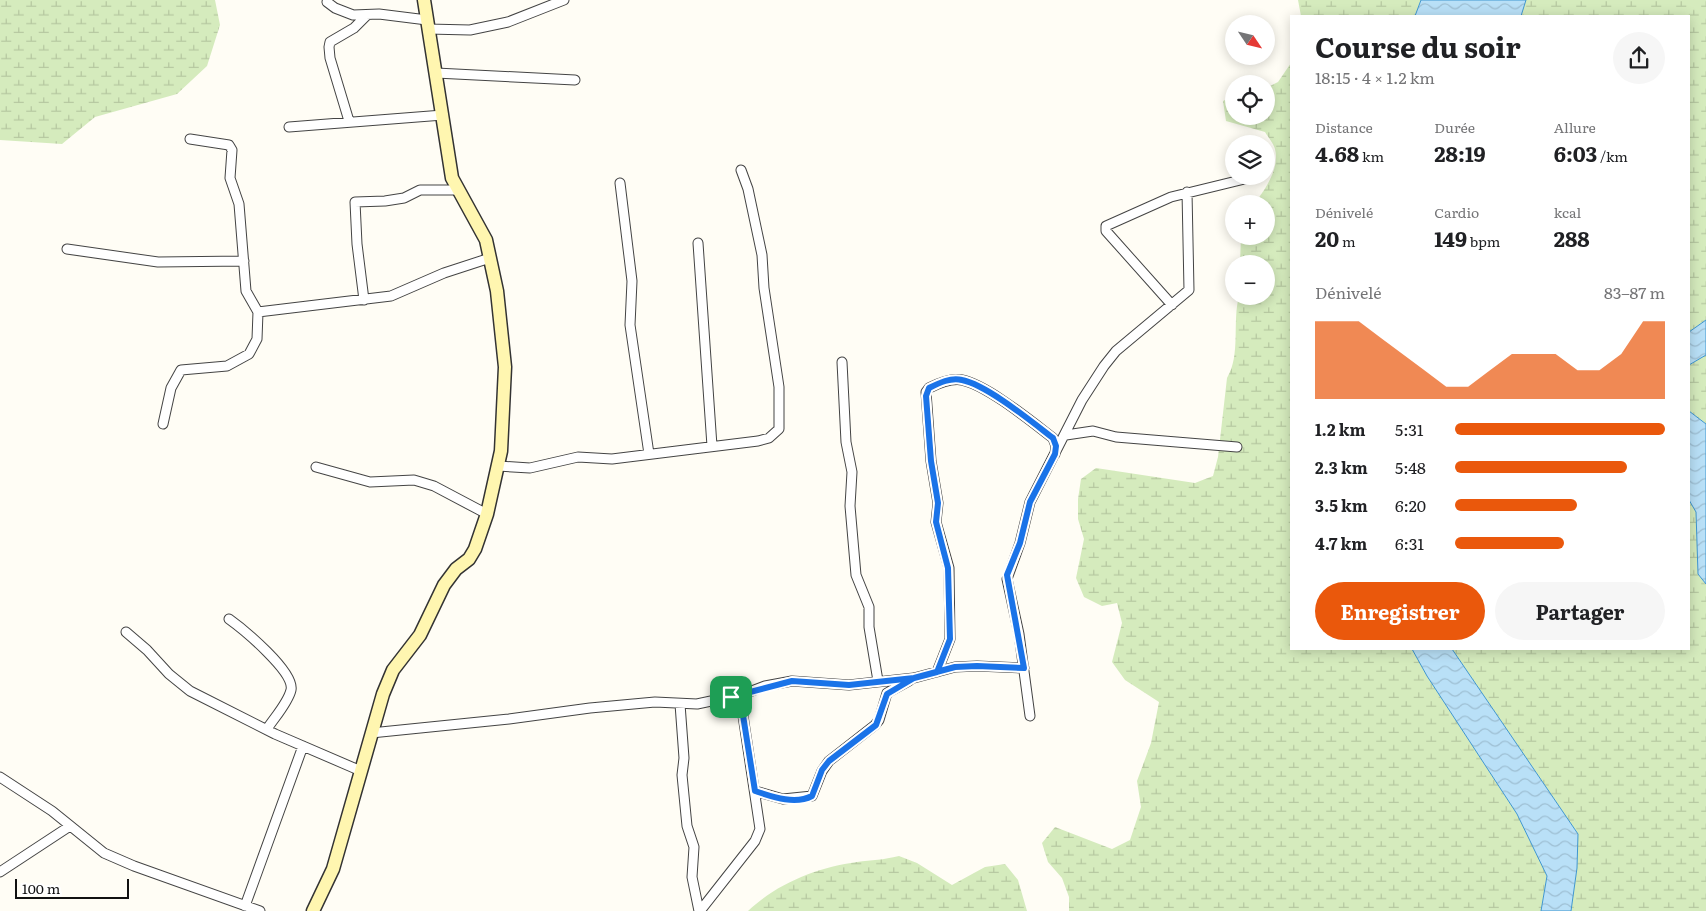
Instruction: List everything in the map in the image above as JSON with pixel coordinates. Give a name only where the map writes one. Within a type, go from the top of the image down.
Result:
[{"type":"main road","points":[[313,911],[333,869],[360,771],[393,670],[420,635],[451,574],[470,559],[487,514],[502,451],[505,367],[497,291],[490,258],[480,228],[452,178],[424,0]]},
{"type":"street","points":[[327,2],[335,8],[352,15],[379,14],[427,24],[470,30],[508,22],[564,0]]},
{"type":"street","points":[[349,121],[328,47],[330,42],[354,28],[368,15]]},
{"type":"street","points":[[436,73],[575,80]]},
{"type":"street","points":[[289,127],[443,115]]},
{"type":"street","points":[[163,424],[171,388],[178,373],[185,368],[214,368],[240,361],[249,354],[257,339],[258,312],[247,294],[239,204],[230,178],[233,158],[231,147],[190,140]]},
{"type":"street","points":[[498,466],[530,468],[578,457],[612,459],[758,441],[774,434],[780,424],[779,387],[764,288],[762,254],[748,189],[741,170]]},
{"type":"street","points":[[1172,305],[1105,228],[1108,224],[1171,197],[1225,183]]},
{"type":"street","points":[[620,184],[632,281],[630,326],[650,454]]},
{"type":"street","points":[[364,300],[357,244],[355,202],[404,198],[420,190],[459,190]]},
{"type":"street","points":[[1030,716],[1024,668],[1007,575],[1020,543],[1030,502],[1066,435],[1082,400],[1116,351],[1189,290],[1187,192]]},
{"type":"street","points":[[698,243],[712,446]]},
{"type":"street","points":[[67,250],[158,262],[244,261]]},
{"type":"street","points":[[258,312],[364,300],[401,293],[444,273],[490,258]]},
{"type":"street","points":[[842,362],[846,442],[852,472],[850,506],[856,575],[869,607],[868,626],[878,681]]},
{"type":"street","points":[[937,672],[950,639],[948,568],[936,522],[938,503],[931,461],[926,392],[934,386],[952,380],[969,382],[998,398],[1053,438],[1056,446],[1055,454]]},
{"type":"street","points":[[1066,435],[1094,431],[1116,436],[1237,447]]},
{"type":"street","points":[[316,468],[370,482],[414,480],[434,486],[487,514]]},
{"type":"street","points":[[229,619],[251,635],[289,678],[291,691],[267,729]]},
{"type":"street","points":[[126,632],[178,683],[267,729],[360,771]]},
{"type":"street","points":[[372,733],[655,702],[697,704],[792,681],[849,685],[914,678],[955,667],[1024,668]]},
{"type":"street","points":[[755,791],[783,799],[807,799],[812,796],[822,770],[829,761],[876,725],[887,694],[914,678]]},
{"type":"street","points":[[700,911],[759,834],[755,791],[742,709],[731,697]]},
{"type":"street","points":[[680,704],[684,758],[682,775],[687,826],[694,847],[692,876],[700,911]]},
{"type":"street","points":[[244,906],[303,746]]},
{"type":"street","points":[[0,777],[52,811],[104,853],[134,866],[260,911]]},
{"type":"street","points":[[0,872],[70,826]]},
{"type":"green space","points":[[0,0],[215,0],[220,25],[207,66],[177,94],[95,117],[62,144],[0,140]]},
{"type":"green space","points":[[1298,0],[1421,0],[1415,15],[1301,15]]},
{"type":"green space","points":[[1526,0],[1706,0],[1706,320],[1690,331],[1690,15],[1521,15]]},
{"type":"green space","points":[[1290,64],[1290,650],[1413,650],[1427,676],[1517,814],[1547,876],[1541,911],[1069,911],[1069,897],[1062,878],[1048,862],[1042,843],[1055,827],[1112,849],[1130,840],[1141,807],[1137,781],[1151,743],[1159,702],[1125,680],[1112,662],[1122,623],[1117,603],[1102,606],[1084,597],[1076,578],[1084,539],[1078,519],[1081,479],[1096,468],[1195,483],[1213,476],[1218,457],[1227,378],[1234,359],[1237,305],[1275,305],[1275,255],[1240,255],[1241,245],[1275,245],[1275,195],[1261,195],[1266,185],[1275,185],[1275,135],[1267,135],[1265,132],[1240,125],[1275,125],[1275,84]]},
{"type":"green space","points":[[1706,355],[1706,424],[1690,412],[1690,364]]},
{"type":"green space","points":[[1690,502],[1696,512],[1698,574],[1706,584],[1706,911],[1571,911],[1577,868],[1578,834],[1453,650],[1690,650]]},
{"type":"green space","points":[[899,856],[917,863],[952,885],[985,867],[1005,864],[1018,880],[1027,911],[748,911],[771,893],[798,878],[842,864]]},
{"type":"water","points":[[1421,0],[1526,0],[1521,15],[1415,15]]},
{"type":"water","points":[[1706,320],[1706,355],[1690,364],[1690,331]]},
{"type":"water","points":[[1690,412],[1706,424],[1706,584],[1698,574],[1696,512],[1690,502]]},
{"type":"water","points":[[1413,650],[1453,650],[1578,834],[1577,868],[1571,911],[1541,911],[1547,876],[1517,814],[1427,676]]},
{"type":"route","points":[[731,697],[739,703],[744,716],[755,791],[783,799],[807,799],[812,796],[822,770],[829,761],[876,725],[887,694],[914,678],[918,677],[937,672],[949,645],[948,562],[936,522],[938,503],[931,461],[926,392],[938,383],[961,379],[998,398],[1053,438],[1056,446],[1055,454],[1025,514],[1020,543],[1007,575],[1007,585],[1019,634],[1024,668],[955,667],[937,672],[914,678],[849,685],[806,680],[779,682],[731,697]]}]
